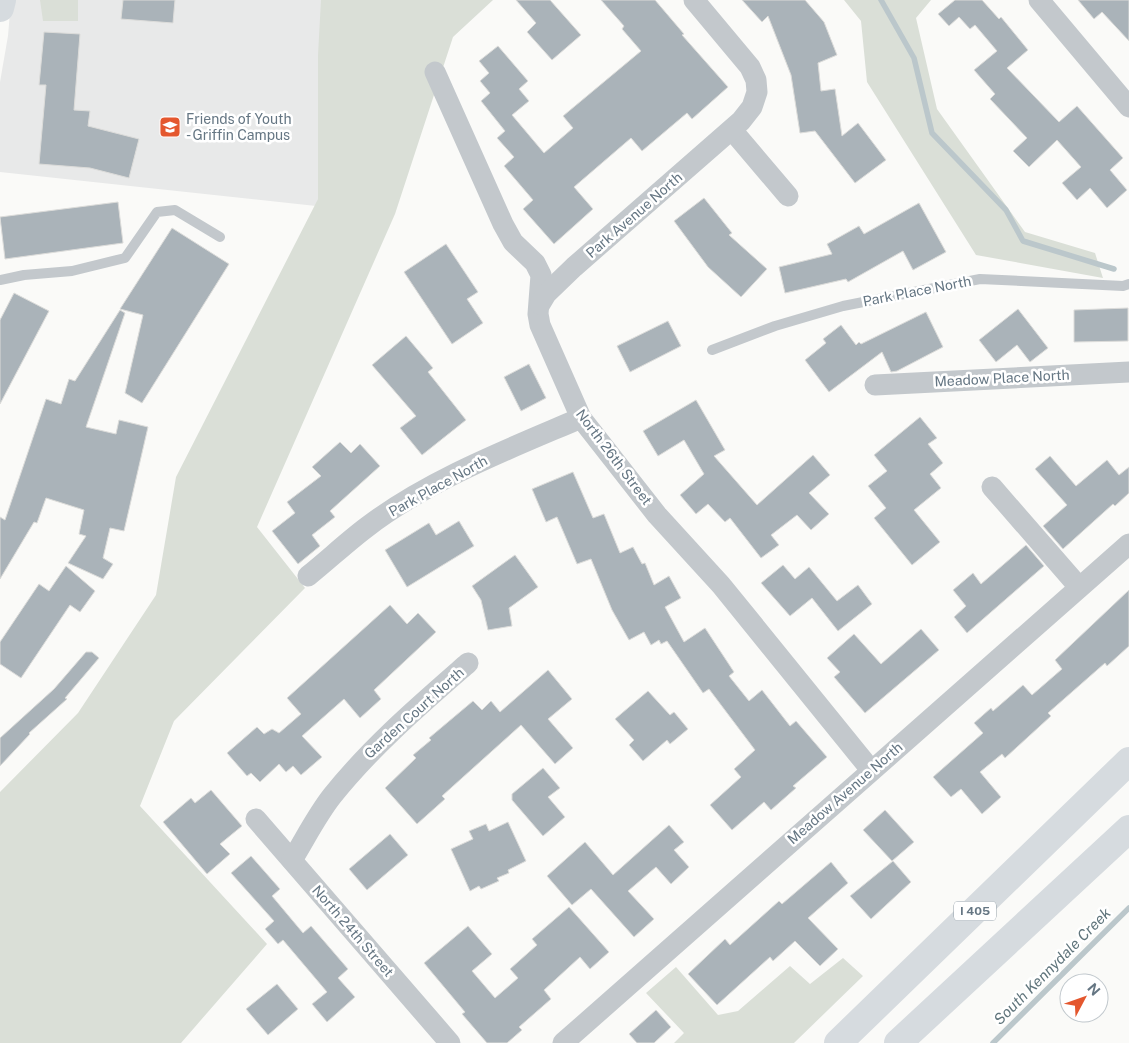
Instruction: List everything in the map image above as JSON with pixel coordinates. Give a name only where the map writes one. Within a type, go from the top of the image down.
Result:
[{"type":"main road","points":[[0,8],[2,0]]},
{"type":"main road","name":"I 405","points":[[838,1043],[1123,767]]},
{"type":"main road","points":[[898,1043],[1047,902],[1129,829]]},
{"type":"main road","points":[[1047,902],[1129,834]]},
{"type":"street","name":"Park Avenue North","points":[[540,304],[546,294],[574,266],[732,130],[752,107],[757,92],[756,80],[750,67],[694,0]]},
{"type":"street","points":[[1039,0],[1129,108]]},
{"type":"street","name":"North 26th Street","points":[[435,72],[503,224],[513,242],[535,263],[541,275],[540,325],[581,418],[657,515],[721,585],[871,770]]},
{"type":"street","points":[[732,130],[788,196]]},
{"type":"street","name":"Meadow Place North","points":[[875,385],[1129,372]]},
{"type":"street","name":"Park Place North","points":[[308,576],[367,526],[400,505],[496,454],[581,418]]},
{"type":"street","points":[[992,488],[1079,587]]},
{"type":"street","name":"Meadow Avenue North","points":[[563,1043],[1129,544]]},
{"type":"street","name":"Garden Court North","points":[[292,860],[331,798],[362,760],[389,733],[468,663]]},
{"type":"street","name":"North 24th Street","points":[[256,819],[450,1043]]},
{"type":"lane","points":[[0,280],[24,275],[72,271],[125,258],[157,212],[175,210],[220,237]]},
{"type":"lane","name":"Park Place North","points":[[712,350],[775,326],[843,306],[980,279],[1123,286],[1129,284]]},
{"type":"shaded area","name":"Friends of Youth - Griffin Campus","points":[[11,0],[374,0],[371,24],[316,206],[0,172],[0,82],[8,36]]},
{"type":"shaded area","points":[[40,0],[78,0],[78,21],[43,21]]},
{"type":"shaded area","points":[[321,0],[493,0],[453,37],[395,214],[257,527],[305,588],[174,721],[140,806],[267,944],[181,1043],[0,1043],[0,792],[78,713],[156,595],[176,477],[318,199],[318,55]]},
{"type":"shaded area","points":[[844,0],[931,0],[916,18],[937,109],[1025,232],[1095,253],[1103,278],[976,255],[867,82],[861,21]]},
{"type":"shaded area","points":[[843,958],[863,976],[794,1043],[674,1043],[684,1033],[646,993],[676,967],[718,1015],[738,1011],[790,966],[810,984]]},
{"type":"building","points":[[123,0],[175,0],[173,23],[121,19]]},
{"type":"building","points":[[516,0],[550,0],[581,35],[552,60],[527,32],[536,23]]},
{"type":"building","points":[[601,0],[655,0],[684,34],[682,35],[728,87],[692,119],[687,113],[642,151],[631,138],[574,187],[593,209],[554,244],[523,209],[533,200],[504,166],[514,157],[497,138],[505,131],[481,101],[490,93],[480,81],[489,73],[479,61],[498,46],[528,81],[519,89],[529,101],[512,115],[544,153],[573,128],[563,116],[641,51],[622,29],[624,26]]},
{"type":"building","points":[[742,0],[805,0],[824,22],[837,55],[818,63],[821,91],[835,89],[842,136],[858,123],[886,160],[855,183],[815,131],[800,133],[791,75],[768,16],[762,22]]},
{"type":"building","points":[[955,0],[982,0],[999,19],[1001,17],[1028,50],[1007,68],[1059,122],[1077,106],[1123,158],[1110,170],[1127,190],[1107,208],[1090,188],[1077,200],[1062,183],[1081,167],[1057,140],[1029,167],[1013,151],[1027,138],[990,99],[995,94],[974,70],[997,51],[975,25],[970,29],[959,17],[949,26],[938,14]]},
{"type":"building","points":[[1078,0],[1129,0],[1129,41],[1102,12],[1094,19]]},
{"type":"building","points":[[44,32],[80,34],[74,110],[90,111],[88,126],[139,139],[129,178],[90,168],[39,164],[46,85],[39,85]]},
{"type":"building","points":[[704,198],[732,233],[729,235],[767,269],[741,297],[708,267],[674,221]]},
{"type":"building","points":[[118,202],[123,243],[5,259],[0,217]]},
{"type":"building","points":[[919,203],[946,252],[913,270],[903,251],[848,282],[846,279],[785,293],[779,267],[832,254],[827,244],[859,226],[864,234]]},
{"type":"building","points":[[172,228],[229,264],[142,403],[125,393],[143,315],[120,309]]},
{"type":"building","points":[[446,244],[478,292],[467,299],[483,323],[452,344],[404,272]]},
{"type":"building","points":[[14,293],[49,311],[0,404],[0,320]]},
{"type":"building","points":[[1128,308],[1128,341],[1074,342],[1074,310]]},
{"type":"building","points":[[1018,309],[1048,348],[1030,362],[1017,345],[996,362],[979,340]]},
{"type":"building","points":[[120,310],[125,313],[86,427],[116,434],[119,420],[148,427],[124,531],[110,528],[103,558],[113,564],[103,579],[68,563],[86,536],[79,534],[84,510],[46,498],[37,523],[34,522],[0,579],[0,517],[5,520],[46,399],[61,404],[69,379],[75,381]]},
{"type":"building","points":[[926,312],[943,347],[897,371],[891,372],[882,352],[829,392],[805,360],[826,343],[823,339],[841,325],[856,345]]},
{"type":"building","points":[[668,321],[681,346],[630,372],[617,346]]},
{"type":"building","points":[[406,336],[433,368],[428,372],[466,420],[422,455],[400,428],[416,416],[372,365]]},
{"type":"building","points":[[529,364],[546,398],[521,411],[504,377]]},
{"type":"building","points":[[696,400],[725,450],[714,456],[757,505],[813,455],[830,475],[809,493],[829,514],[811,530],[797,515],[771,535],[779,545],[761,558],[730,518],[725,522],[708,504],[696,514],[680,495],[704,474],[684,440],[658,456],[643,431]]},
{"type":"building","points":[[920,417],[937,438],[928,444],[943,463],[930,474],[941,488],[914,510],[940,542],[912,565],[874,518],[886,508],[868,486],[887,471],[874,455]]},
{"type":"building","points":[[340,442],[351,453],[360,444],[380,466],[330,511],[335,517],[312,535],[320,546],[298,564],[272,531],[295,513],[287,502],[321,476],[312,467]]},
{"type":"building","points":[[1050,456],[1076,486],[1107,460],[1119,475],[1129,467],[1129,493],[1115,506],[1113,504],[1063,549],[1043,526],[1067,505],[1035,469]]},
{"type":"building","points":[[573,472],[593,518],[604,514],[620,553],[633,547],[642,564],[645,563],[654,585],[669,576],[681,598],[665,607],[684,642],[705,628],[734,672],[729,676],[749,701],[762,690],[790,726],[796,721],[827,757],[793,786],[796,788],[771,810],[764,802],[732,830],[710,805],[741,777],[734,769],[755,750],[709,689],[703,693],[667,641],[661,644],[659,640],[651,645],[644,632],[629,640],[612,610],[591,559],[577,564],[557,517],[546,522],[532,489]]},
{"type":"building","points":[[459,521],[474,546],[407,587],[385,550],[429,523],[436,535]]},
{"type":"building","points":[[1026,545],[1044,566],[967,633],[954,617],[966,606],[953,590],[973,573],[981,584]]},
{"type":"building","points":[[515,555],[538,587],[509,608],[512,626],[488,630],[481,600],[472,586]]},
{"type":"building","points":[[783,565],[795,579],[809,567],[837,601],[858,585],[872,604],[838,631],[812,598],[790,616],[761,583]]},
{"type":"building","points":[[66,566],[95,591],[80,612],[70,605],[21,678],[0,664],[0,642],[39,584],[49,591]]},
{"type":"building","points":[[1129,590],[1129,646],[1107,666],[1105,663],[1048,713],[1051,716],[1005,758],[1002,754],[980,772],[1001,797],[982,814],[961,789],[951,797],[933,777],[983,733],[974,723],[991,708],[993,711],[1023,685],[1032,695],[1062,669],[1055,660]]},
{"type":"building","points":[[390,605],[407,624],[418,613],[436,632],[374,690],[381,699],[360,718],[344,699],[302,736],[322,757],[301,775],[293,766],[286,772],[279,764],[260,782],[251,773],[247,776],[227,753],[257,727],[264,734],[272,729],[279,733],[301,714],[287,698]]},
{"type":"building","points":[[921,629],[939,650],[865,713],[834,677],[840,672],[827,658],[854,634],[881,664]]},
{"type":"building","points":[[86,652],[92,652],[99,658],[65,698],[67,699],[29,733],[0,766],[0,738],[54,689]]},
{"type":"building","points":[[548,670],[572,699],[548,719],[573,748],[555,764],[521,725],[442,796],[445,799],[417,824],[385,788],[416,758],[413,755],[431,740],[429,738],[473,701],[482,710],[491,701],[500,712]]},
{"type":"building","points":[[648,691],[670,715],[674,712],[688,729],[670,744],[667,740],[643,761],[629,745],[634,740],[615,719]]},
{"type":"building","points":[[543,768],[560,788],[548,797],[565,817],[543,836],[512,800],[512,794]]},
{"type":"building","points":[[211,790],[242,826],[220,844],[230,854],[207,874],[163,822],[191,798],[195,803]]},
{"type":"building","points":[[885,810],[914,842],[892,861],[863,830]]},
{"type":"building","points":[[508,822],[526,861],[508,870],[509,873],[497,878],[499,881],[481,889],[479,886],[470,891],[451,849],[473,839],[469,831],[486,824],[489,831]]},
{"type":"building","points":[[669,825],[684,842],[674,850],[689,867],[671,884],[656,867],[628,891],[654,919],[634,937],[591,889],[572,905],[547,876],[585,842],[613,875]]},
{"type":"building","points":[[390,834],[408,855],[367,890],[349,869]]},
{"type":"building","points":[[251,856],[280,889],[272,896],[303,933],[311,926],[348,969],[338,978],[355,997],[327,1022],[312,1004],[327,992],[283,940],[278,944],[265,929],[274,921],[231,873]]},
{"type":"building","points":[[893,861],[911,882],[871,919],[850,896]]},
{"type":"building","points":[[831,862],[848,883],[808,918],[838,949],[820,966],[795,941],[773,961],[770,957],[717,1005],[688,974],[725,939],[730,945],[779,901],[782,904]]},
{"type":"building","points":[[569,907],[609,952],[590,969],[580,957],[544,990],[551,999],[519,1027],[522,1030],[507,1043],[487,1043],[462,1014],[465,1012],[424,963],[468,926],[492,954],[472,971],[495,998],[518,978],[510,969],[537,945],[532,939]]},
{"type":"building","points":[[277,984],[298,1009],[268,1035],[246,1009]]},
{"type":"building","points":[[656,1010],[671,1027],[654,1043],[637,1043],[629,1034]]},
{"type":"waterway","name":"South Kennydale Creek","points":[[881,0],[914,58],[932,133],[1006,210],[1023,241],[1114,269]]},
{"type":"waterway","name":"South Kennydale Creek","points":[[993,1043],[1129,908]]},
{"type":"place","name":"Friends of Youth - Griffin Campus","points":[[170,127]]}]
